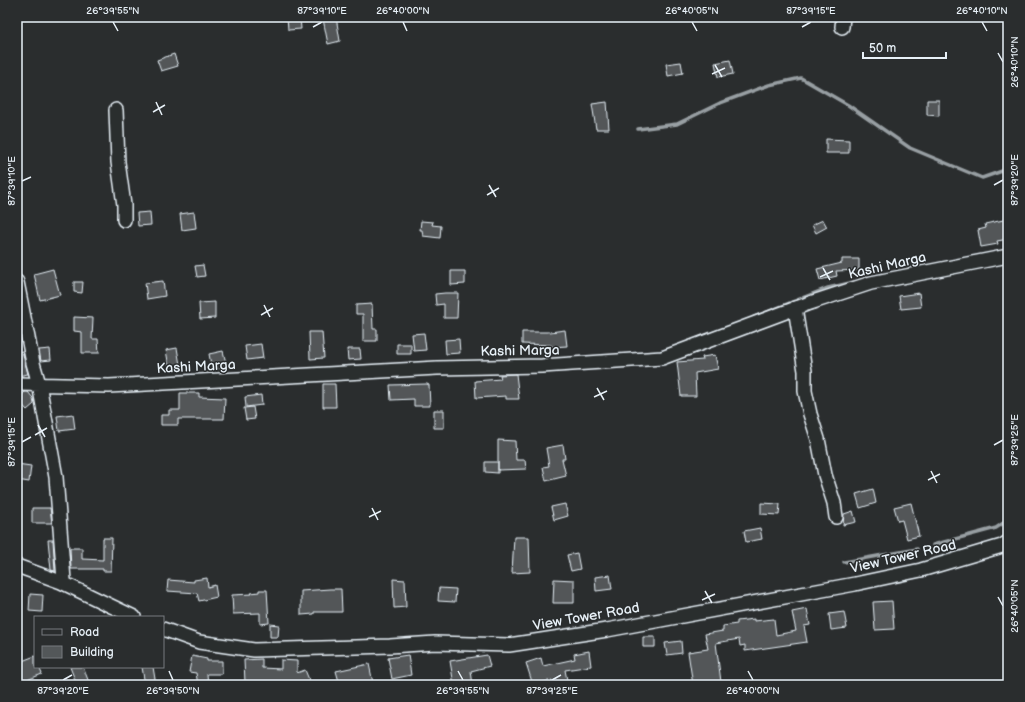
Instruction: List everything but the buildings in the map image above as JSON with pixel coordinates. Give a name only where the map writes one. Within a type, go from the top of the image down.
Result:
[{"type":"street","points":[[116,110],[118,162],[124,205],[124,220]]},
{"type":"street","name":"Kashi Marga","points":[[17,384],[109,386],[430,368],[542,366],[662,358],[795,308],[871,283],[1008,256]]},
{"type":"street","points":[[17,282],[33,364],[39,384],[56,477],[64,580],[61,582]]},
{"type":"street","points":[[795,308],[805,371],[805,390],[810,414],[818,438],[825,475],[834,503],[836,517]]},
{"type":"street","name":"View Tower Road","points":[[164,629],[199,642],[254,650],[435,643],[509,646],[607,630],[855,584],[921,570],[1008,542]]},
{"type":"street","points":[[17,566],[61,582],[132,616]]},
{"type":"waterway","points":[[638,129],[677,124],[720,103],[769,85],[801,78],[848,105],[910,148],[982,178],[1008,169]]},
{"type":"waterway","points":[[754,317],[828,288],[854,282]]},
{"type":"waterway","points":[[933,545],[996,528],[1008,520]]},
{"type":"waterway","points":[[844,562],[917,549]]}]
